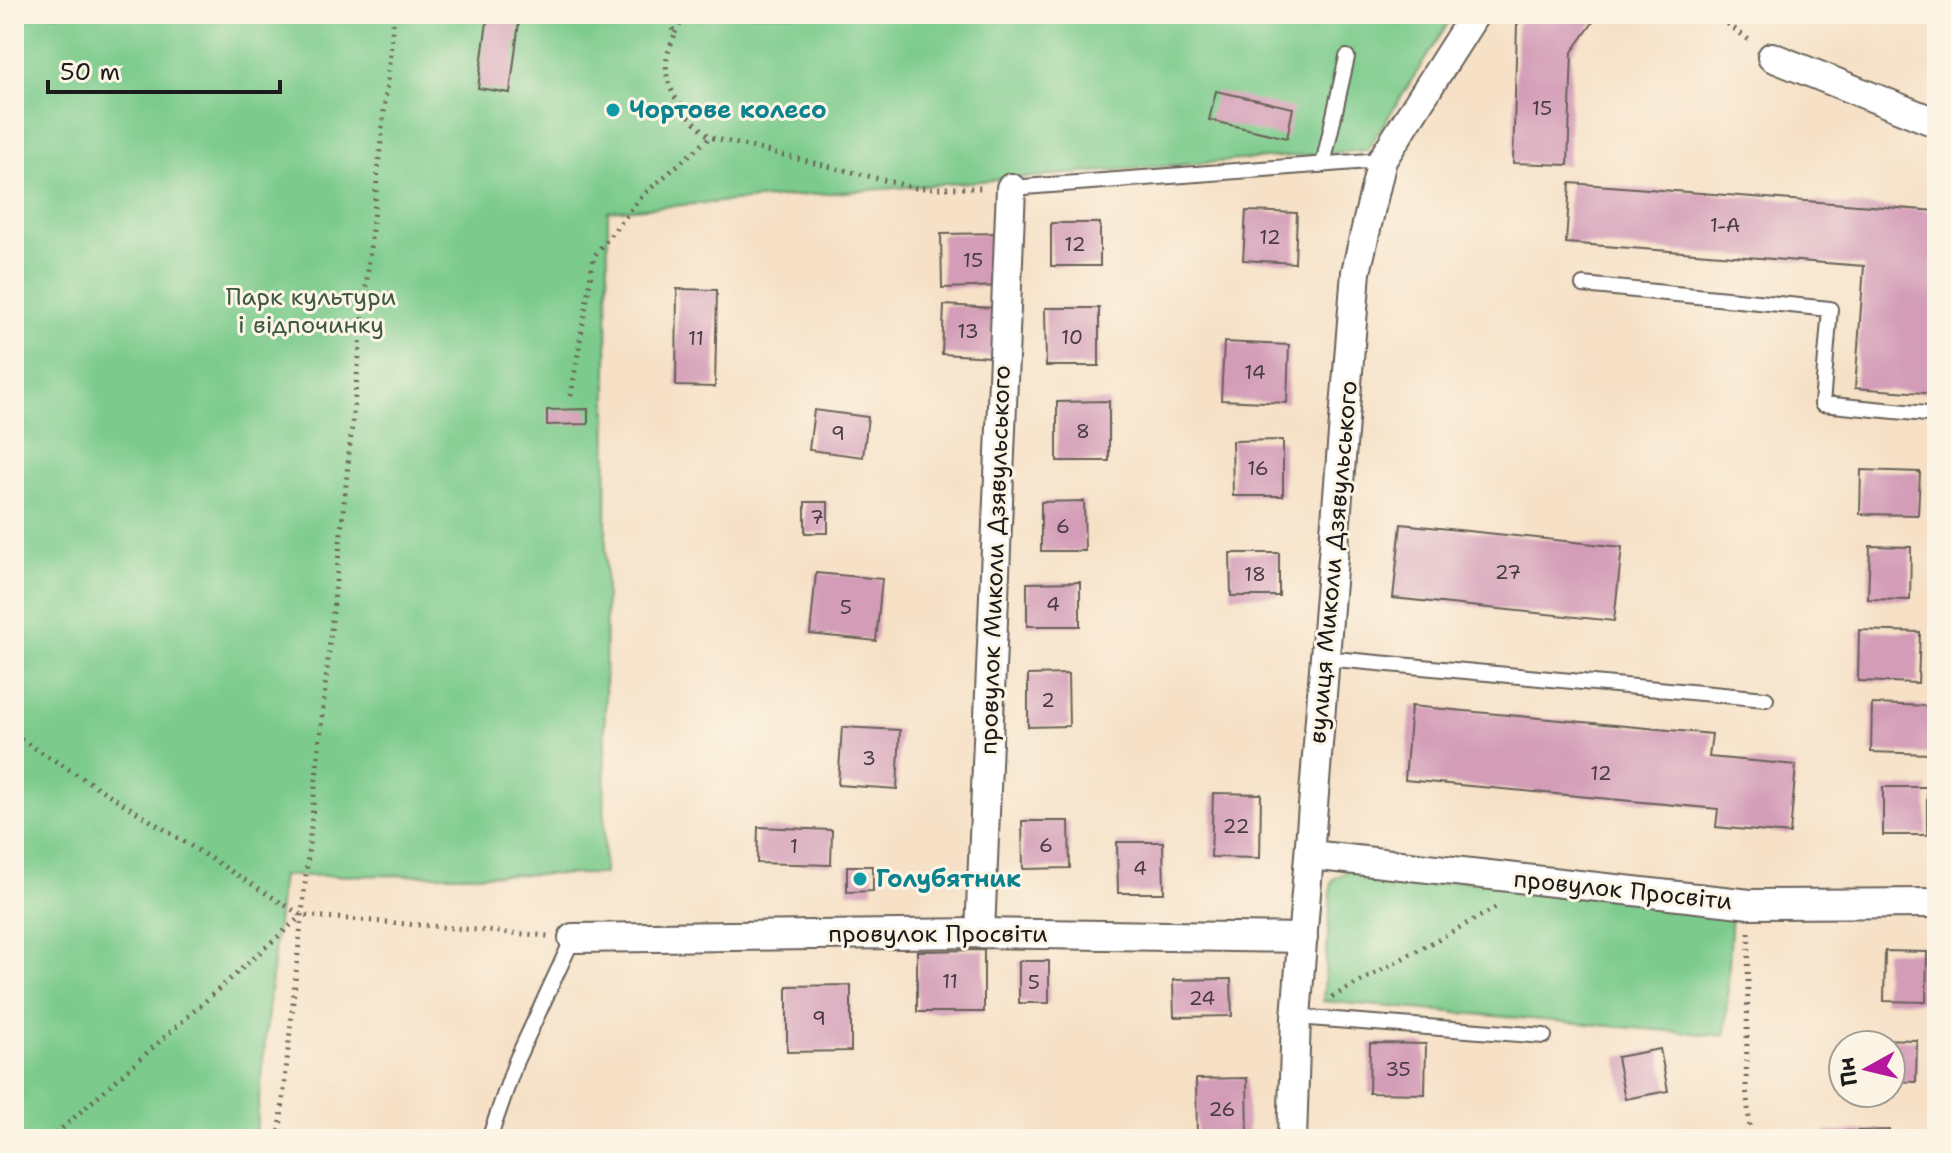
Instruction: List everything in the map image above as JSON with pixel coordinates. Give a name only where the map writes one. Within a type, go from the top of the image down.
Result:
[{"type":"street","name":"вулиця Миколи Дзявульського","points":[[1292,1139],[1296,1017],[1356,272],[1382,160],[1475,14]]},
{"type":"street","points":[[1772,57],[1937,123]]},
{"type":"street","name":"провулок Миколи Дзявульського","points":[[980,933],[1011,188]]},
{"type":"street","name":"провулок Просвіти","points":[[1311,855],[1750,904],[1937,903]]},
{"type":"street","name":"провулок Просвіти","points":[[573,938],[980,933],[1303,938]]},
{"type":"lane","points":[[1323,165],[1347,57]]},
{"type":"lane","points":[[1011,188],[1382,160]]},
{"type":"lane","points":[[1583,285],[1830,309],[1822,404],[1937,415]]},
{"type":"lane","points":[[1324,658],[1766,699]]},
{"type":"lane","points":[[489,1139],[516,1061],[573,938]]},
{"type":"lane","points":[[1296,1017],[1544,1036]]},
{"type":"path","points":[[279,1139],[394,14]]},
{"type":"path","points":[[665,14],[675,34]]},
{"type":"path","points":[[686,14],[667,59],[668,86],[688,115],[710,137],[916,188],[1011,188]]},
{"type":"path","points":[[1715,14],[1772,57]]},
{"type":"path","points":[[571,396],[594,256],[642,196],[710,137]]},
{"type":"path","points":[[14,735],[301,915],[573,938]]},
{"type":"path","points":[[1296,1017],[1456,928],[1548,882]]},
{"type":"path","points":[[1750,904],[1746,1087],[1751,1139]]},
{"type":"path","points":[[50,1139],[301,915]]},
{"type":"green space","name":"Парк культури і відпочинку","points":[[14,14],[1454,14],[1367,150],[608,211],[604,874],[282,876],[255,1139],[14,1139]]},
{"type":"green space","points":[[1352,868],[1732,911],[1725,1036],[1323,1001],[1332,880]]},
{"type":"building","points":[[488,14],[520,14],[510,93],[478,88]]},
{"type":"building","points":[[1525,14],[1599,14],[1572,52],[1568,165],[1513,163],[1517,25]]},
{"type":"building","points":[[1216,91],[1293,108],[1287,138],[1209,120]]},
{"type":"building","points":[[1570,183],[1937,211],[1937,394],[1855,388],[1864,266],[1566,243]]},
{"type":"building","points":[[1246,211],[1297,213],[1295,263],[1243,260]]},
{"type":"building","points":[[1051,223],[1100,223],[1100,266],[1051,266]]},
{"type":"building","points":[[1003,233],[1004,286],[942,288],[941,234]]},
{"type":"building","points":[[677,289],[717,290],[715,387],[676,386]]},
{"type":"building","points":[[944,305],[994,308],[992,357],[942,354]]},
{"type":"building","points":[[1045,308],[1099,308],[1099,366],[1046,366]]},
{"type":"building","points":[[1224,342],[1289,345],[1287,403],[1221,400]]},
{"type":"building","points":[[1109,401],[1109,461],[1057,461],[1057,402]]},
{"type":"building","points":[[588,409],[588,424],[547,425],[547,410]]},
{"type":"building","points":[[814,410],[868,417],[863,457],[809,450]]},
{"type":"building","points":[[1283,440],[1283,496],[1233,496],[1232,441]]},
{"type":"building","points":[[1861,470],[1920,472],[1918,515],[1860,514]]},
{"type":"building","points":[[1084,501],[1085,551],[1041,551],[1041,502]]},
{"type":"building","points":[[805,502],[828,502],[828,533],[805,533]]},
{"type":"building","points":[[1401,524],[1622,547],[1614,621],[1393,598]]},
{"type":"building","points":[[1870,546],[1911,547],[1910,600],[1868,599]]},
{"type":"building","points":[[1230,553],[1279,553],[1279,596],[1231,596]]},
{"type":"building","points":[[816,573],[882,579],[876,641],[810,634]]},
{"type":"building","points":[[1080,582],[1080,626],[1027,626],[1027,583]]},
{"type":"building","points":[[1859,630],[1920,632],[1918,683],[1858,681]]},
{"type":"building","points":[[1068,674],[1069,726],[1028,727],[1028,675]]},
{"type":"building","points":[[1872,704],[1931,706],[1930,754],[1871,752]]},
{"type":"building","points":[[1411,706],[1712,734],[1709,757],[1796,765],[1790,834],[1716,827],[1718,809],[1405,780]]},
{"type":"building","points":[[842,727],[900,730],[897,789],[838,785]]},
{"type":"building","points":[[1883,787],[1927,787],[1927,835],[1883,835]]},
{"type":"building","points":[[1213,793],[1261,794],[1260,858],[1211,857]]},
{"type":"building","points":[[1022,821],[1069,821],[1070,868],[1023,869]]},
{"type":"building","points":[[758,827],[832,830],[831,865],[757,863]]},
{"type":"building","points":[[1117,842],[1163,842],[1164,893],[1118,893]]},
{"type":"building","name":"Голубятник","points":[[847,866],[873,866],[873,891],[847,892]]},
{"type":"building","points":[[984,950],[984,1012],[917,1012],[917,951]]},
{"type":"building","points":[[1885,951],[1927,952],[1926,1002],[1884,1001]]},
{"type":"building","points":[[1019,961],[1049,961],[1049,1003],[1019,1003]]},
{"type":"building","points":[[1231,979],[1232,1016],[1174,1017],[1173,980]]},
{"type":"building","points":[[851,985],[851,1051],[787,1052],[787,986]]},
{"type":"building","points":[[1907,1040],[1917,1040],[1916,1082],[1907,1082]]},
{"type":"building","points":[[1370,1043],[1426,1044],[1425,1094],[1369,1093]]},
{"type":"building","points":[[1660,1049],[1668,1091],[1625,1099],[1617,1057]]},
{"type":"building","points":[[1247,1078],[1248,1139],[1197,1139],[1196,1079]]},
{"type":"building","points":[[1889,1130],[1890,1139],[1823,1139],[1823,1132]]},
{"type":"place","name":"Чортове колесо","points":[[613,110]]},
{"type":"place","name":"Голубятник","points":[[860,879]]}]
